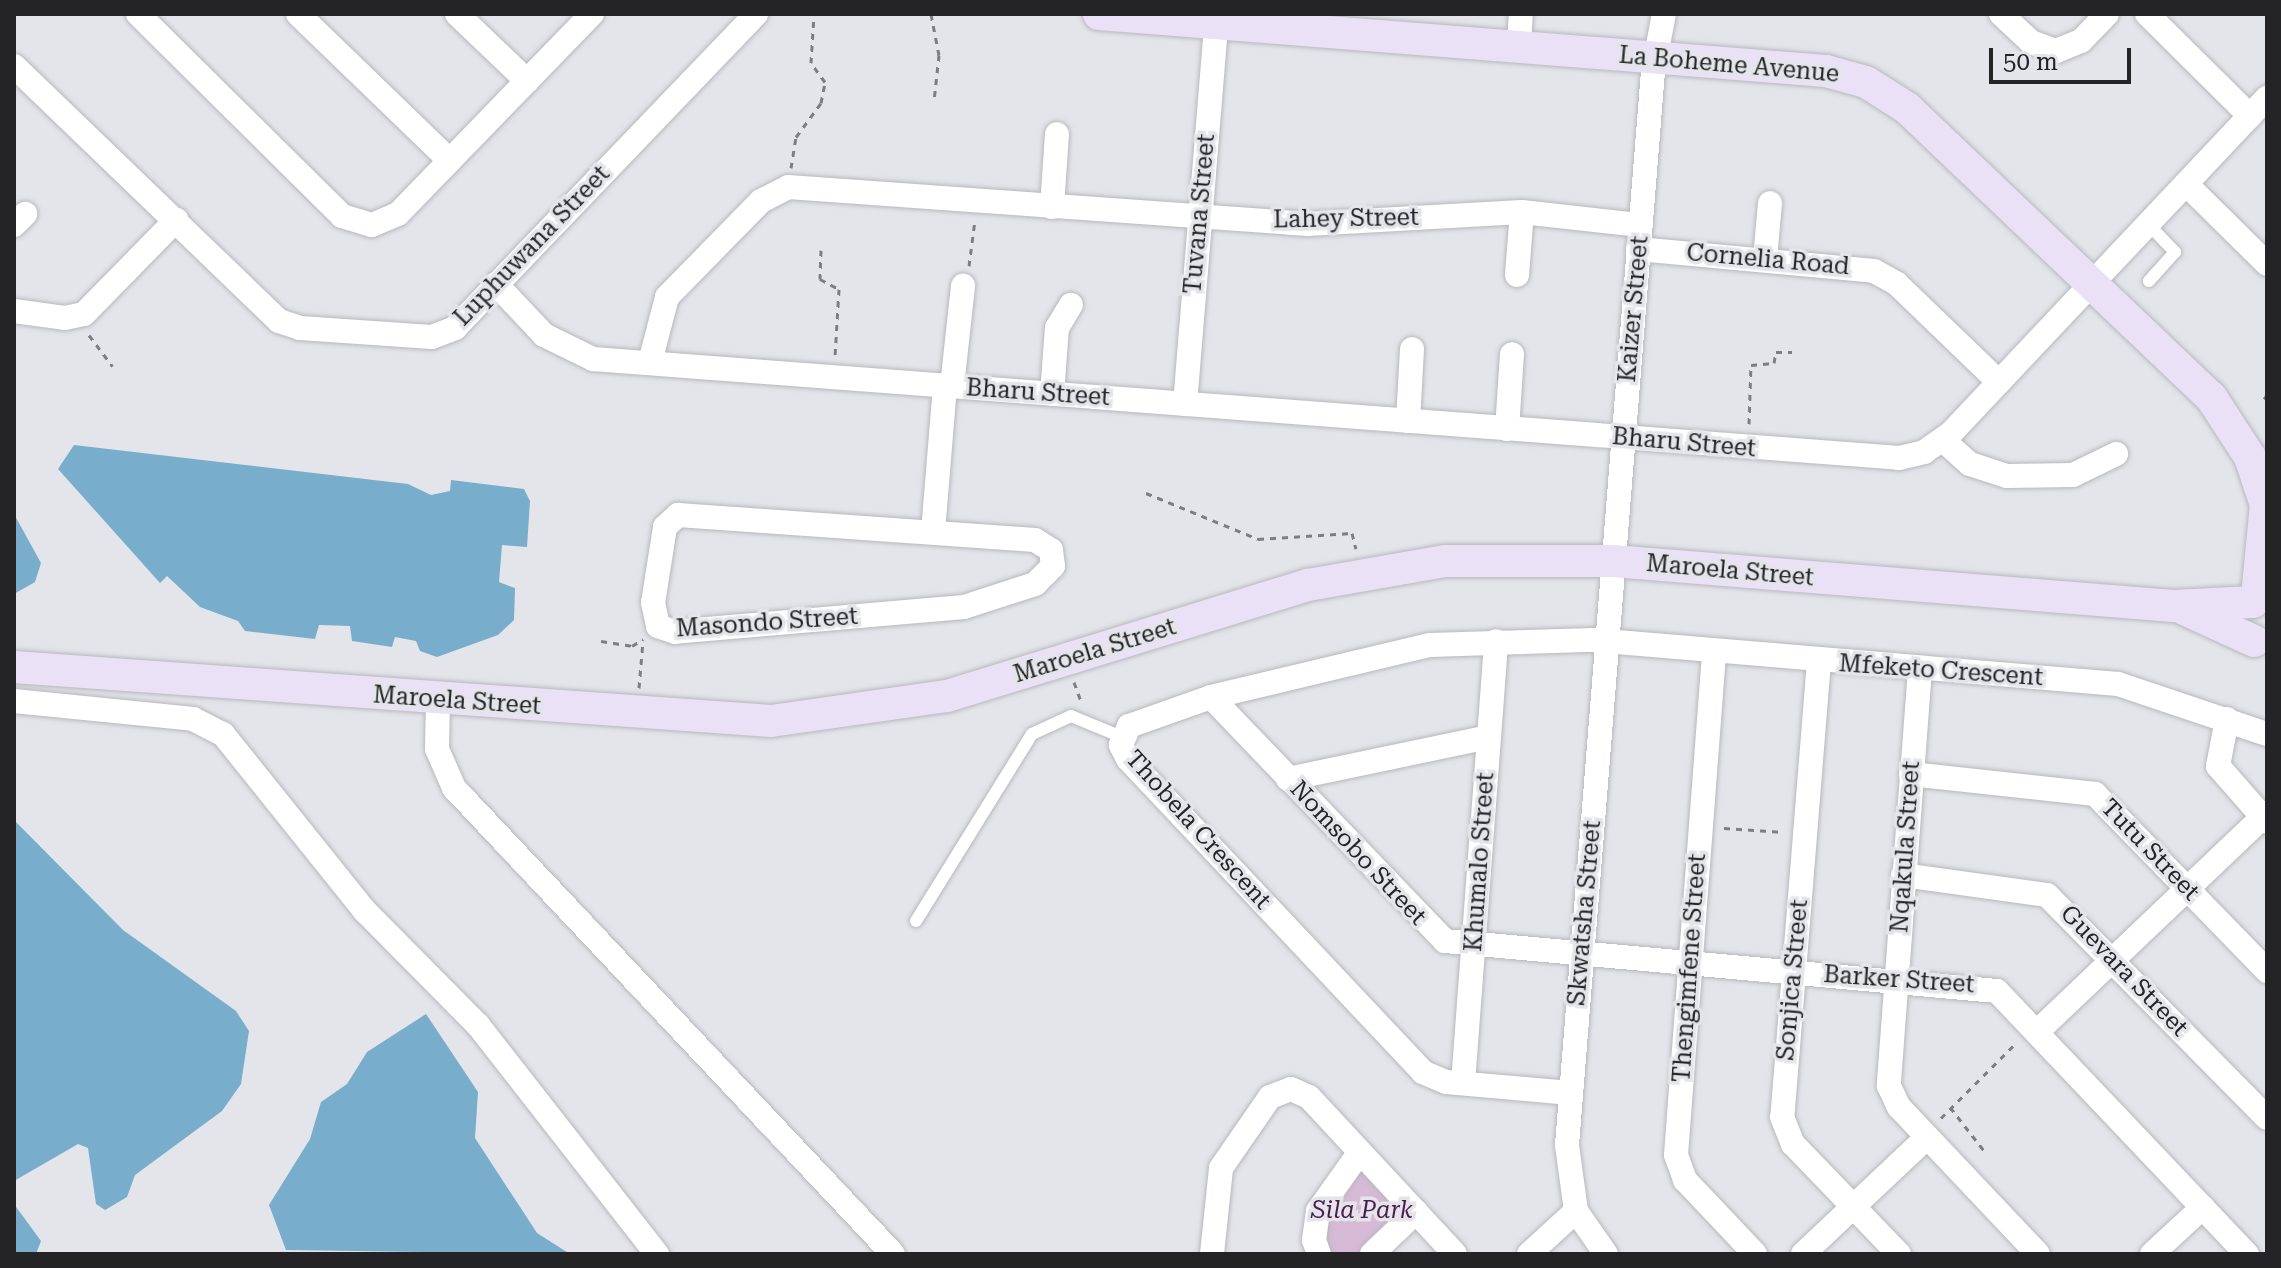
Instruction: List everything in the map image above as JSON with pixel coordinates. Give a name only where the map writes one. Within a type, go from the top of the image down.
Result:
[{"type":"street","points":[[138,14],[351,221],[390,220],[592,14]]},
{"type":"street","points":[[298,14],[450,161]]},
{"type":"street","points":[[457,14],[527,81]]},
{"type":"street","name":"Luphuwana Street","points":[[14,66],[273,316],[292,327],[432,337],[455,328],[756,14]]},
{"type":"street","name":"La Boheme Avenue","points":[[1099,14],[1826,71],[1881,89],[2211,397],[2260,466],[2266,506],[2259,596],[2260,647]]},
{"type":"street","points":[[1519,47],[1521,14]]},
{"type":"street","name":"Kaizer Street","points":[[1613,561],[1640,225],[1664,14]]},
{"type":"street","points":[[2001,14],[2038,47],[2056,51],[2081,41],[2107,14]]},
{"type":"street","points":[[2147,14],[2259,107]]},
{"type":"street","name":"Tuvana Street","points":[[1185,404],[1216,23]]},
{"type":"street","name":"Bharu Street","points":[[496,284],[561,345],[593,359],[1899,458],[1943,440],[2259,107]]},
{"type":"street","points":[[1052,207],[1057,134]]},
{"type":"street","points":[[2186,184],[2267,264]]},
{"type":"street","points":[[650,362],[667,297],[761,201],[788,187]]},
{"type":"street","name":"Lahey Street","points":[[788,187],[1308,224],[1522,212],[1640,225]]},
{"type":"street","points":[[1765,259],[1770,203]]},
{"type":"street","points":[[1517,275],[1522,212]]},
{"type":"street","points":[[14,311],[73,318],[90,311],[176,220]]},
{"type":"street","name":"Cornelia Road","points":[[1638,249],[1874,271],[1897,284],[1999,382]]},
{"type":"street","name":"Bharu Street","points":[[948,386],[963,286]]},
{"type":"street","points":[[1052,394],[1057,328],[1071,305]]},
{"type":"street","points":[[1408,421],[1412,349]]},
{"type":"street","points":[[1507,429],[1512,354]]},
{"type":"street","points":[[933,532],[948,386]]},
{"type":"street","points":[[1943,440],[1970,464],[2007,476],[2073,475],[2116,454]]},
{"type":"street","name":"Masondo Street","points":[[678,515],[933,532],[1035,540],[1051,550],[1053,566],[1035,584],[964,607],[692,632],[650,633],[662,539],[678,515]]},
{"type":"street","name":"Maroela Street","points":[[14,667],[637,715],[830,717],[947,696],[1361,572],[1494,558],[1613,561],[2173,606],[2259,596]]},
{"type":"street","name":"Skwatsha Street","points":[[1606,1254],[1576,1211],[1566,1162],[1613,561]]},
{"type":"street","name":"Maroela Street","points":[[2173,606],[2260,647]]},
{"type":"street","name":"Thobela Crescent","points":[[1571,1093],[1463,1083],[1423,1072],[1128,759],[1122,737],[1134,722],[1211,697],[1400,650],[1496,641],[1606,643]]},
{"type":"street","name":"Khumalo Street","points":[[1463,1083],[1496,641]]},
{"type":"street","name":"Mfeketo Crescent","points":[[1606,643],[2118,684],[2267,734]]},
{"type":"street","name":"Thengimfene Street","points":[[1714,654],[1677,1164],[1755,1254]]},
{"type":"street","name":"Sonjica Street","points":[[1819,661],[1783,1125],[1793,1144],[1899,1254]]},
{"type":"street","name":"Nqakula Street","points":[[1920,669],[1889,1086],[1927,1137],[2038,1254]]},
{"type":"street","name":"Nomsobo Street","points":[[1211,697],[1436,936],[1473,948],[1582,956]]},
{"type":"street","points":[[438,700],[437,749],[454,788],[893,1254]]},
{"type":"street","points":[[14,701],[193,719],[223,734],[365,911],[478,1025],[657,1254]]},
{"type":"street","points":[[2037,1028],[2266,817],[2218,766],[2227,719]]},
{"type":"street","points":[[1288,779],[1489,737]]},
{"type":"street","name":"Tutu Street","points":[[1911,774],[2089,791],[2267,971]]},
{"type":"street","name":"Guevara Street","points":[[1903,875],[2040,892],[2113,959],[2267,1118]]},
{"type":"street","name":"Barker Street","points":[[1582,956],[1991,988],[2037,1028],[2247,1254]]},
{"type":"street","points":[[1212,1254],[1216,1179],[1274,1093],[1304,1093],[1455,1254]]},
{"type":"street","points":[[1803,1254],[1927,1137]]},
{"type":"street","points":[[1319,1254],[1314,1240],[1318,1211],[1360,1152]]},
{"type":"street","points":[[2152,1254],[2203,1207]]},
{"type":"street","points":[[1529,1254],[1576,1211]]},
{"type":"street","points":[[1372,1254],[1416,1212]]},
{"type":"lane","points":[[2148,224],[2175,252],[2149,281]]},
{"type":"lane","points":[[916,921],[1018,749],[1032,734],[1071,716],[1091,729],[1122,737]]},
{"type":"path","points":[[788,187],[796,137],[821,103],[825,82],[811,63],[814,14]]},
{"type":"path","points":[[931,14],[939,55],[934,101]]},
{"type":"path","points":[[963,286],[979,200]]},
{"type":"path","points":[[821,250],[820,279],[839,289],[834,377]]},
{"type":"path","points":[[73,318],[112,366]]},
{"type":"path","points":[[1748,448],[1751,365],[1774,363],[1776,352],[1792,352]]},
{"type":"path","points":[[1146,493],[1258,539],[1352,533],[1361,572]]},
{"type":"path","points":[[601,641],[632,646],[650,633]]},
{"type":"path","points":[[637,715],[650,633]]},
{"type":"path","points":[[1066,660],[1091,729]]},
{"type":"path","points":[[1700,829],[1805,833]]},
{"type":"path","points":[[1927,1137],[1950,1107],[2037,1028]]},
{"type":"path","points":[[1950,1107],[1986,1153]]},
{"type":"green space","name":"Sila Park","points":[[1361,1171],[1400,1213],[1359,1254],[1328,1254],[1322,1223]]},
{"type":"water","points":[[74,445],[408,484],[431,495],[450,491],[451,480],[524,489],[530,501],[527,547],[502,545],[499,582],[515,588],[514,620],[498,635],[437,657],[420,651],[416,641],[395,637],[392,647],[352,641],[350,626],[319,625],[315,639],[245,631],[238,621],[200,607],[167,576],[160,583],[58,469]]},
{"type":"water","points":[[14,514],[41,563],[35,582],[14,594]]},
{"type":"water","points":[[14,820],[123,930],[236,1011],[249,1031],[241,1084],[222,1111],[135,1175],[127,1197],[105,1210],[96,1204],[88,1148],[78,1144],[14,1181]]},
{"type":"water","points":[[426,1014],[478,1092],[475,1138],[537,1233],[570,1254],[286,1250],[269,1205],[310,1139],[321,1102],[347,1084],[367,1052]]},
{"type":"water","points":[[14,1204],[41,1241],[36,1254],[14,1254]]}]
